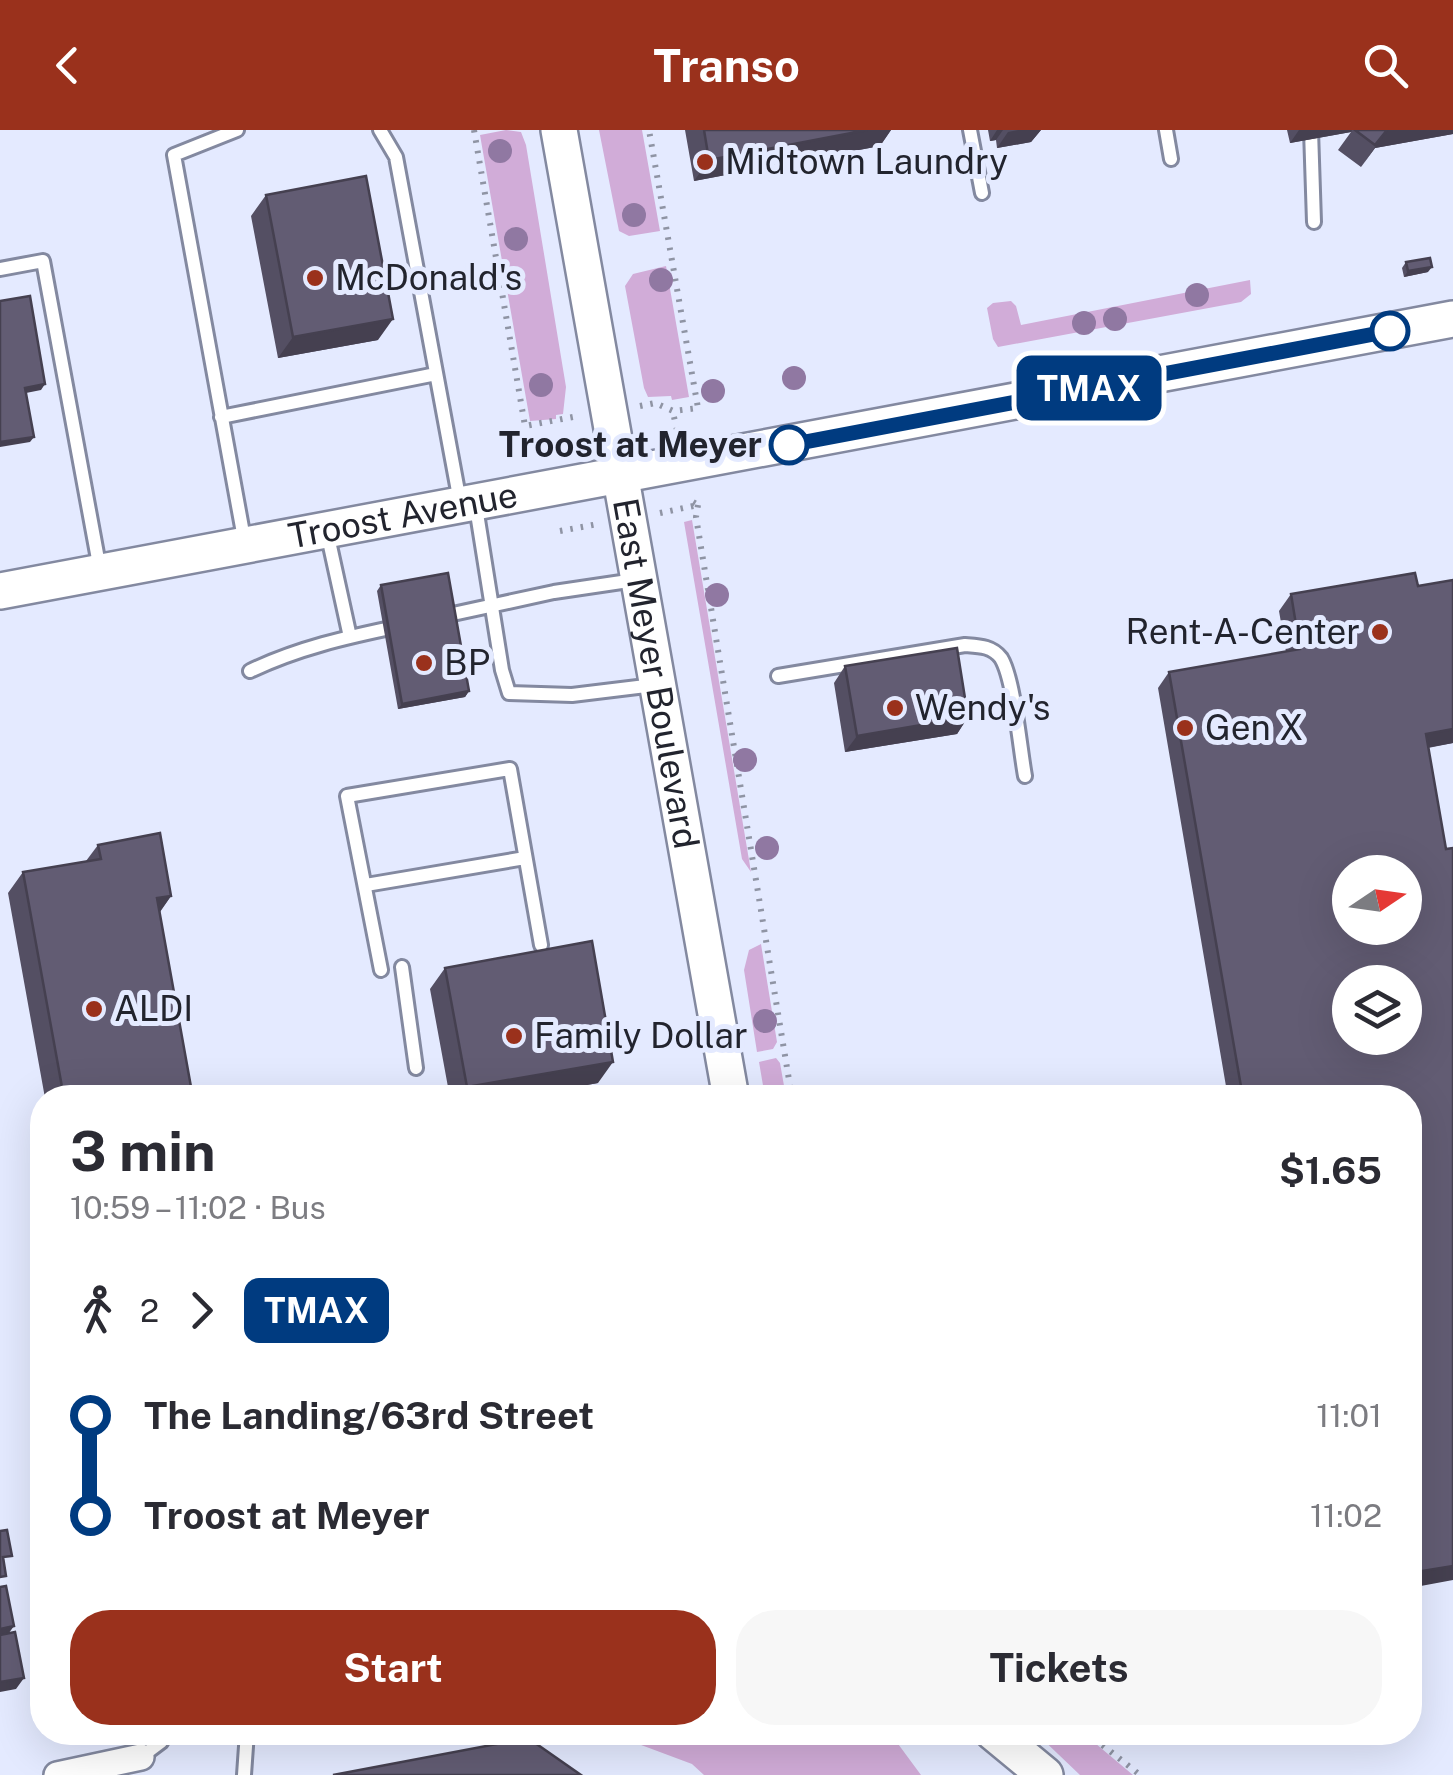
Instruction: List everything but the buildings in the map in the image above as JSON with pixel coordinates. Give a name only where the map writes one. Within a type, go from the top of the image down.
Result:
[{"type":"main road","name":"East Meyer Boulevard","points":[[558,130],[729,1085]]},
{"type":"main road","name":"Troost Avenue","points":[[0,591],[1453,319]]},
{"type":"main road","points":[[1008,1745],[1044,1775]]},
{"type":"street","points":[[57,1775],[141,1757]]},
{"type":"lane","points":[[237,130],[174,156],[245,546]]},
{"type":"lane","points":[[380,130],[396,158],[436,374],[509,694],[572,695],[656,685]]},
{"type":"lane","points":[[970,130],[982,194]]},
{"type":"lane","points":[[1166,130],[1171,159]]},
{"type":"lane","points":[[1310,130],[1314,222]]},
{"type":"lane","points":[[0,268],[43,261],[100,572]]},
{"type":"lane","points":[[222,417],[436,374]]},
{"type":"lane","points":[[327,531],[350,636]]},
{"type":"lane","points":[[250,672],[285,654],[350,636],[637,580]]},
{"type":"lane","points":[[778,676],[965,645],[986,646],[1000,658],[1007,678],[1026,776]]},
{"type":"lane","points":[[382,970],[348,796],[510,769],[542,945]]},
{"type":"lane","points":[[366,885],[525,858]]},
{"type":"lane","points":[[402,967],[416,1068]]},
{"type":"lane","points":[[141,1757],[157,1745]]},
{"type":"lane","points":[[244,1775],[246,1745]]},
{"type":"path","points":[[474,130],[525,426],[559,420]]},
{"type":"path","points":[[649,130],[698,408],[672,411],[655,403]]},
{"type":"path","points":[[698,505],[696,517],[790,1085]]},
{"type":"path","points":[[1102,1745],[1140,1775]]},
{"type":"shaded area","points":[[506,130],[521,132],[526,145],[566,387],[563,414],[556,415],[556,419],[530,421],[480,135]]},
{"type":"shaded area","points":[[599,130],[642,130],[660,231],[629,236],[619,231]]},
{"type":"shaded area","points":[[666,266],[689,397],[672,400],[671,396],[648,397],[644,388],[625,286],[633,274]]},
{"type":"shaded area","points":[[1250,280],[1251,294],[1241,302],[998,347],[987,308],[993,303],[1011,301],[1021,325]]},
{"type":"shaded area","points":[[692,520],[751,872],[742,859],[684,522]]},
{"type":"shaded area","points":[[761,944],[777,1042],[773,1049],[757,1052],[744,970],[749,950]]},
{"type":"shaded area","points":[[776,1058],[784,1085],[763,1085],[759,1062]]},
{"type":"shaded area","points":[[641,1745],[899,1745],[921,1775],[704,1775],[692,1764]]},
{"type":"shaded area","points":[[1049,1745],[1097,1745],[1133,1775],[1080,1775]]},
{"type":"bus line","name":"TMAX","points":[[789,445],[1390,331]]},
{"type":"place","name":"Midtown Laundry","points":[[705,162]]},
{"type":"place","name":"McDonald's","points":[[315,278]]},
{"type":"place","name":"Troost at Meyer","points":[[789,445]]},
{"type":"place","name":"Rent-A-Center","points":[[1380,632]]},
{"type":"place","name":"BP","points":[[424,663]]},
{"type":"place","name":"Wendy's","points":[[895,708]]},
{"type":"place","name":"Gen X","points":[[1185,728]]},
{"type":"place","name":"ALDI","points":[[94,1009]]},
{"type":"place","name":"Family Dollar","points":[[514,1036]]}]
